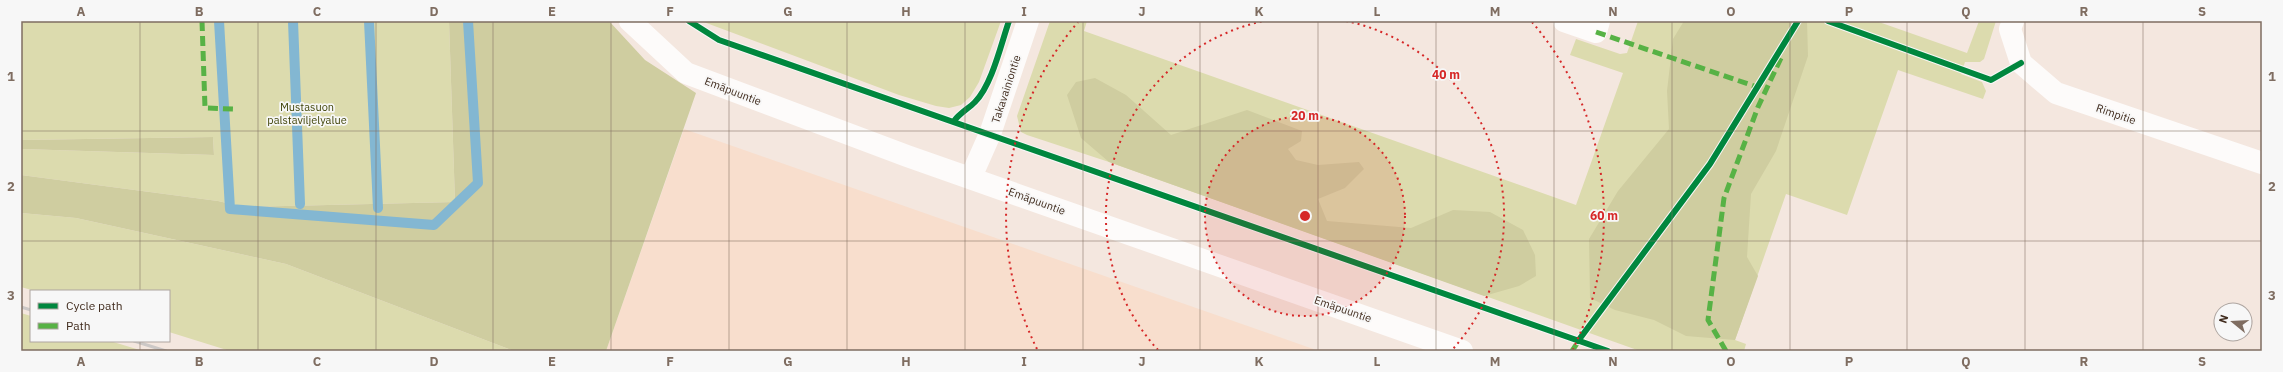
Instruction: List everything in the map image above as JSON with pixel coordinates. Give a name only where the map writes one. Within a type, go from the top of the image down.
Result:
[{"type":"street","name":"Emäpuuntie","points":[[630,21],[686,73],[907,156],[1462,351]]},
{"type":"street","name":"Takavainiontie","points":[[971,178],[995,121],[1028,21]]},
{"type":"street","points":[[1564,21],[1596,32],[1600,21]]},
{"type":"street","name":"Rimpitie","points":[[2013,21],[2010,29],[2021,64],[2056,93],[2262,164]]},
{"type":"shaded area","points":[[449,21],[609,21],[645,60],[696,93],[606,351],[514,351],[286,264],[76,218],[21,213],[21,175],[218,201],[244,207],[455,202]]},
{"type":"shaded area","points":[[1684,21],[1807,21],[1808,56],[1776,151],[1751,194],[1747,257],[1758,276],[1735,340],[1686,336],[1654,320],[1615,310],[1590,298],[1589,239],[1618,191],[1669,129],[1667,91],[1673,39]]},
{"type":"shaded area","points":[[1095,78],[1126,95],[1171,135],[1247,110],[1302,131],[1301,141],[1288,149],[1296,160],[1318,165],[1359,162],[1364,169],[1345,188],[1318,199],[1327,221],[1411,228],[1453,210],[1490,212],[1523,230],[1535,255],[1536,276],[1519,286],[1484,296],[1109,162],[1081,138],[1067,95],[1076,82]]},
{"type":"shaded area","points":[[684,129],[1319,351],[606,351]]},
{"type":"shaded area","points":[[213,137],[214,155],[21,149],[21,140]]},
{"type":"green space","name":"Mustasuon palstaviljelyalue","points":[[21,21],[449,21],[455,202],[244,207],[218,201],[21,175],[21,149],[214,155],[213,137],[21,140]]},
{"type":"green space","points":[[701,21],[1001,21],[979,82],[970,97],[961,105],[949,108],[936,106],[899,95]]},
{"type":"green space","points":[[1050,21],[1087,21],[1084,31],[1576,205],[1623,73],[1570,55],[1576,39],[1620,54],[1627,53],[1638,21],[1876,21],[1967,53],[1979,21],[1996,21],[1984,59],[1980,62],[1965,62],[1961,74],[1982,82],[1986,91],[1983,99],[1898,70],[1847,215],[1786,194],[1735,340],[1746,344],[1744,351],[1640,351],[1021,132],[1017,116]]},
{"type":"green space","points":[[21,213],[76,218],[286,264],[514,351],[230,351],[170,332],[170,290],[32,290],[21,287]]},
{"type":"green space","points":[[21,313],[30,316],[30,342],[113,342],[143,351],[21,351]]},
{"type":"waterway","points":[[219,21],[230,209],[434,225],[478,183],[468,21]]},
{"type":"waterway","points":[[293,21],[300,204]]},
{"type":"waterway","points":[[369,21],[378,208]]},
{"type":"railway","points":[[21,307],[30,310]]},
{"type":"railway","points":[[137,342],[166,351]]},
{"type":"marked path","points":[[202,21],[205,108],[233,109]]},
{"type":"marked path","points":[[1596,32],[1757,87]]},
{"type":"marked path","points":[[1726,351],[1708,320],[1724,198],[1758,107],[1781,58]]},
{"type":"marked path","points":[[1572,351],[1580,339]]},
{"type":"cycle path","points":[[689,21],[719,40],[1608,351]]},
{"type":"cycle path","points":[[954,121],[981,95],[991,75],[1009,21]]},
{"type":"cycle path","points":[[1578,341],[1710,164],[1798,21]]},
{"type":"cycle path","points":[[1828,21],[1991,80],[2021,63]]}]
